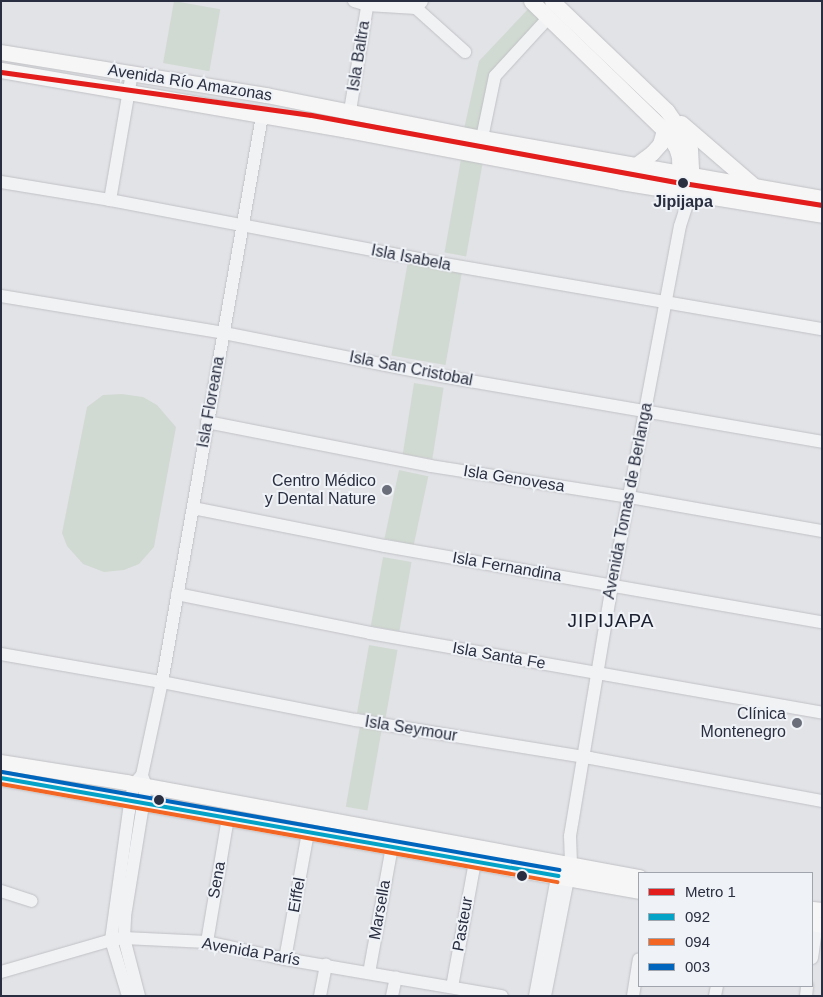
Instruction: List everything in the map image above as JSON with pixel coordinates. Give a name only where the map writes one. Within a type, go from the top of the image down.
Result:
[{"type":"main road","points":[[532,1],[664,130],[676,147],[686,174]]},
{"type":"main road","points":[[552,1],[667,111],[754,186]]},
{"type":"main road","name":"Avenida Río Amazonas","points":[[1,52],[350,111],[482,138],[822,198]]},
{"type":"main road","name":"Avenida Río Amazonas","points":[[1,70],[822,215]]},
{"type":"main road","points":[[667,111],[684,135],[690,149],[685,192]]},
{"type":"main road","points":[[636,165],[652,153],[660,144],[664,130]]},
{"type":"main road","points":[[1,762],[141,782],[564,870],[638,891]]},
{"type":"main road","points":[[1,778],[475,862],[638,877]]},
{"type":"street","points":[[363,2],[419,5],[466,52]]},
{"type":"street","name":"Isla Baltra","points":[[350,111],[363,2]]},
{"type":"street","points":[[482,138],[495,76],[548,17]]},
{"type":"street","points":[[110,200],[132,73]]},
{"type":"street","name":"Isla Floreana","points":[[117,939],[137,802],[162,682],[262,116]]},
{"type":"street","name":"Isla Isabela","points":[[1,182],[110,200],[439,264],[822,329]]},
{"type":"street","name":"Avenida Tomas de Berlanga","points":[[545,996],[596,674],[685,192]]},
{"type":"street","name":"Isla San Cristobal","points":[[1,296],[224,333],[427,373],[822,442]]},
{"type":"street","name":"Isla Genovesa","points":[[207,422],[408,462],[629,497],[822,531]]},
{"type":"street","name":"Isla Fernandina","points":[[193,508],[385,546],[822,622]]},
{"type":"street","name":"Isla Santa Fe","points":[[177,594],[370,633],[822,713]]},
{"type":"street","name":"Isla Seymour","points":[[1,654],[162,682],[365,721],[583,757],[822,801]]},
{"type":"street","name":"Sena","points":[[207,942],[228,818]]},
{"type":"street","name":"Eiffel","points":[[285,958],[308,832]]},
{"type":"street","name":"Marsella","points":[[369,973],[392,847]]},
{"type":"street","name":"Pasteur","points":[[460,991],[475,862]]},
{"type":"street","name":"Avenida Tomas de Berlanga","points":[[535,996],[564,870]]},
{"type":"street","points":[[1,891],[30,902]]},
{"type":"street","points":[[813,952],[818,921]]},
{"type":"street","points":[[117,939],[128,996]]},
{"type":"street","points":[[117,939],[139,996]]},
{"type":"street","name":"Avenida París","points":[[1,972],[117,939],[207,942],[285,958],[396,977],[460,991],[502,996]]},
{"type":"street","points":[[320,996],[326,965]]},
{"type":"street","points":[[633,996],[638,965]]},
{"type":"street","points":[[392,996],[396,977]]},
{"type":"shaded area","points":[[174,1],[220,9],[209,71],[163,63]]},
{"type":"shaded area","points":[[529,8],[546,25],[501,75],[487,133],[464,129],[479,61]]},
{"type":"shaded area","points":[[461,159],[483,163],[466,256],[445,253]]},
{"type":"shaded area","points":[[408,261],[462,271],[445,365],[391,356]]},
{"type":"shaded area","points":[[414,383],[444,388],[432,459],[403,454]]},
{"type":"shaded area","points":[[122,394],[143,397],[157,405],[176,427],[154,547],[139,564],[124,570],[104,572],[83,564],[67,546],[62,533],[87,407],[103,395]]},
{"type":"shaded area","points":[[399,470],[428,476],[414,545],[384,538]]},
{"type":"shaded area","points":[[383,557],[412,562],[399,631],[371,626]]},
{"type":"shaded area","points":[[369,645],[398,650],[386,718],[357,713]]},
{"type":"shaded area","points":[[360,726],[382,730],[367,811],[346,807]]},
{"type":"metro line","name":"1","points":[[1,72],[311,115],[683,183],[822,205]]},
{"type":"transit line","name":"003","points":[[2,772],[559,870]]},
{"type":"transit line","name":"092","points":[[1,778],[558,876]]},
{"type":"transit line","name":"094","points":[[1,784],[557,882]]},
{"type":"place","name":"Jipijapa","points":[[683,183]]},
{"type":"place","name":"Centro Médico y Dental Nature","points":[[387,490]]},
{"type":"place","name":"Clínica Montenegro","points":[[797,723]]},
{"type":"district","name":"JIPIJAPA","points":[[611,621]]}]
